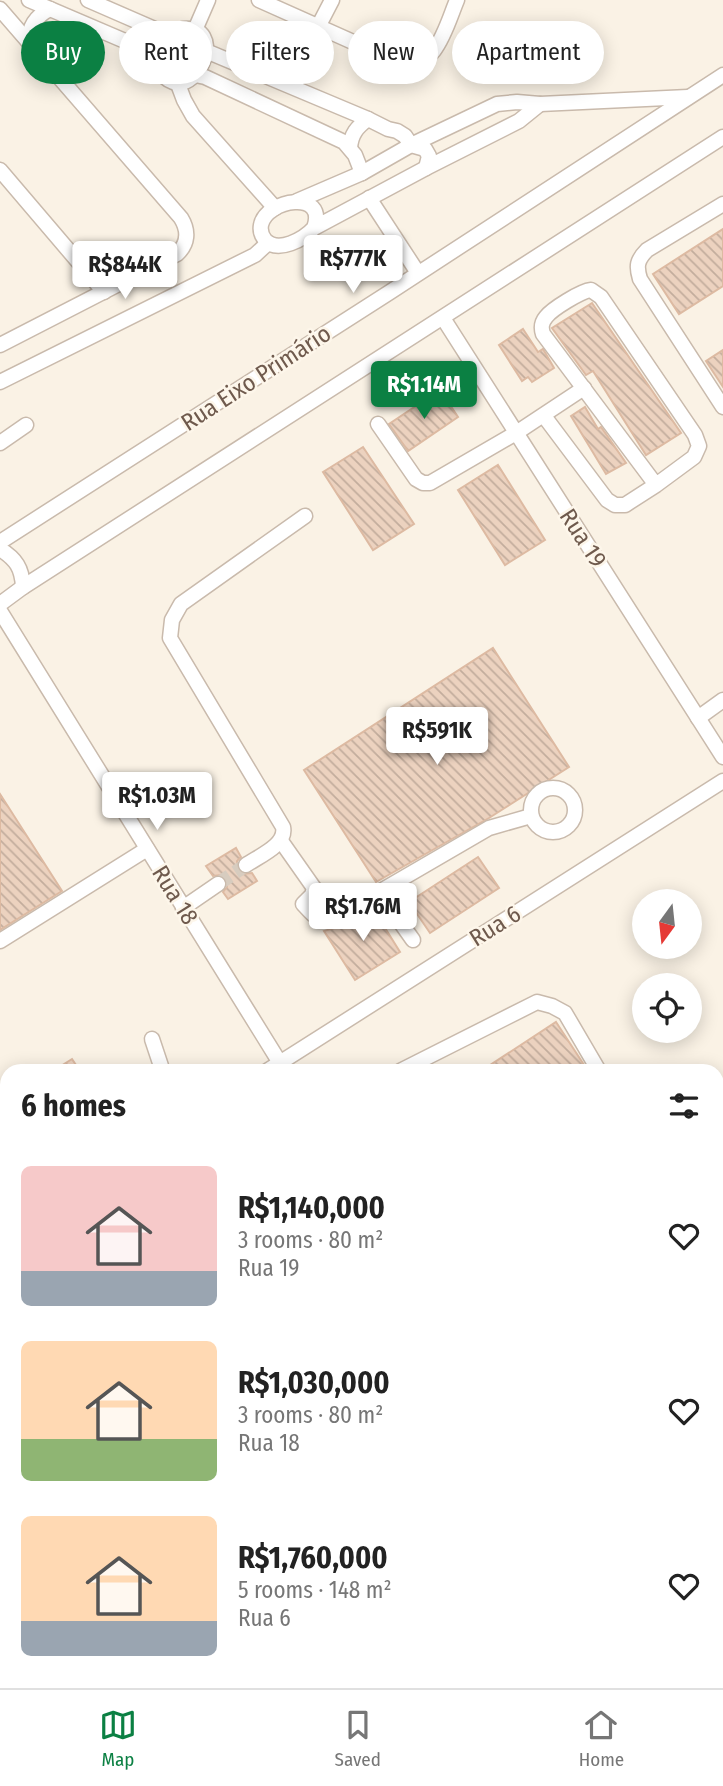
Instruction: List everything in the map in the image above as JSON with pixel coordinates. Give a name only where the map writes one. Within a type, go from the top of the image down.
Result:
[{"type":"street","points":[[29,0],[119,38]]},
{"type":"street","points":[[88,0],[136,21]]},
{"type":"street","points":[[199,21],[208,0]]},
{"type":"street","points":[[259,0],[305,21]]},
{"type":"street","points":[[321,21],[332,0]]},
{"type":"street","points":[[334,34],[400,63],[412,65],[424,61],[433,51],[457,0]]},
{"type":"street","points":[[0,9],[21,32]]},
{"type":"street","points":[[35,21],[50,9]]},
{"type":"street","points":[[212,54],[397,131],[409,139],[411,145]]},
{"type":"street","name":"Rua Eixo Primário","points":[[0,542],[723,75]]},
{"type":"street","points":[[212,80],[344,142],[350,148],[362,173]]},
{"type":"street","points":[[2,340],[177,254],[186,241],[186,229],[181,218],[66,84]]},
{"type":"street","points":[[178,84],[193,116],[275,208]]},
{"type":"street","points":[[297,201],[309,205],[313,210],[316,222],[314,228],[286,246],[279,247],[268,243],[261,232],[261,226],[275,208],[362,173],[411,145],[497,104],[690,97]]},
{"type":"street","points":[[314,228],[519,121],[540,104]]},
{"type":"street","points":[[350,148],[354,132],[368,119]]},
{"type":"street","name":"Rua Eixo Primário","points":[[0,604],[723,137]]},
{"type":"street","points":[[411,145],[425,149],[429,156],[426,168]]},
{"type":"street","points":[[0,170],[104,292]]},
{"type":"street","points":[[369,198],[418,273]]},
{"type":"street","points":[[723,204],[647,250],[639,258],[636,268],[640,279],[723,407]]},
{"type":"street","points":[[0,382],[255,256],[268,243]]},
{"type":"street","points":[[544,416],[607,500],[615,505],[625,505],[656,485],[694,457],[699,446],[695,436],[601,297],[591,290],[582,291],[546,316],[541,326],[543,334],[656,485]]},
{"type":"street","name":"Rua 19","points":[[443,318],[723,757]]},
{"type":"street","points":[[378,424],[416,479],[430,483],[544,416],[584,388]]},
{"type":"street","points":[[0,443],[26,425]]},
{"type":"street","points":[[246,864],[281,841],[285,834],[283,827],[170,638],[172,620],[181,604],[305,516]]},
{"type":"street","points":[[0,549],[12,556],[23,573],[23,587]]},
{"type":"street","name":"Rua 18","points":[[0,611],[280,1064]]},
{"type":"street","points":[[698,718],[723,700]]},
{"type":"street","name":"Rua 6","points":[[287,1064],[723,781]]},
{"type":"street","points":[[281,841],[314,888],[303,904],[315,917],[329,920],[489,828],[531,816]]},
{"type":"street","points":[[0,942],[147,849]]},
{"type":"street","points":[[183,908],[218,884]]},
{"type":"street","points":[[379,892],[413,940]]},
{"type":"street","points":[[414,1064],[537,1002],[565,1013],[595,1064]]},
{"type":"street","points":[[152,1039],[160,1064]]},
{"type":"building","points":[[723,229],[723,286],[679,314],[653,274]]},
{"type":"building","points":[[592,303],[681,433],[646,455],[593,371],[586,375],[552,328]]},
{"type":"building","points":[[523,329],[538,352],[543,349],[554,368],[532,382],[528,377],[522,381],[499,345]]},
{"type":"building","points":[[723,350],[723,387],[706,361]]},
{"type":"building","points":[[440,390],[458,417],[408,451],[389,424]]},
{"type":"building","points":[[585,407],[598,429],[601,427],[626,463],[606,474],[571,416]]},
{"type":"building","points":[[363,447],[414,524],[373,550],[323,472]]},
{"type":"building","points":[[498,465],[545,540],[505,565],[458,490]]},
{"type":"building","points":[[493,648],[569,767],[489,818],[376,882],[304,770]]},
{"type":"building","points":[[0,794],[62,891],[0,930]]},
{"type":"building","points":[[236,848],[241,857],[237,861],[238,870],[242,874],[252,873],[257,881],[228,899],[223,892],[227,887],[226,879],[221,875],[213,876],[206,866]]},
{"type":"building","points":[[478,857],[499,888],[430,933],[409,902]]},
{"type":"building","points":[[372,907],[400,952],[355,980],[324,931]]},
{"type":"building","points":[[556,1022],[583,1064],[492,1064]]},
{"type":"tunnel","points":[[218,884],[246,865]]}]
